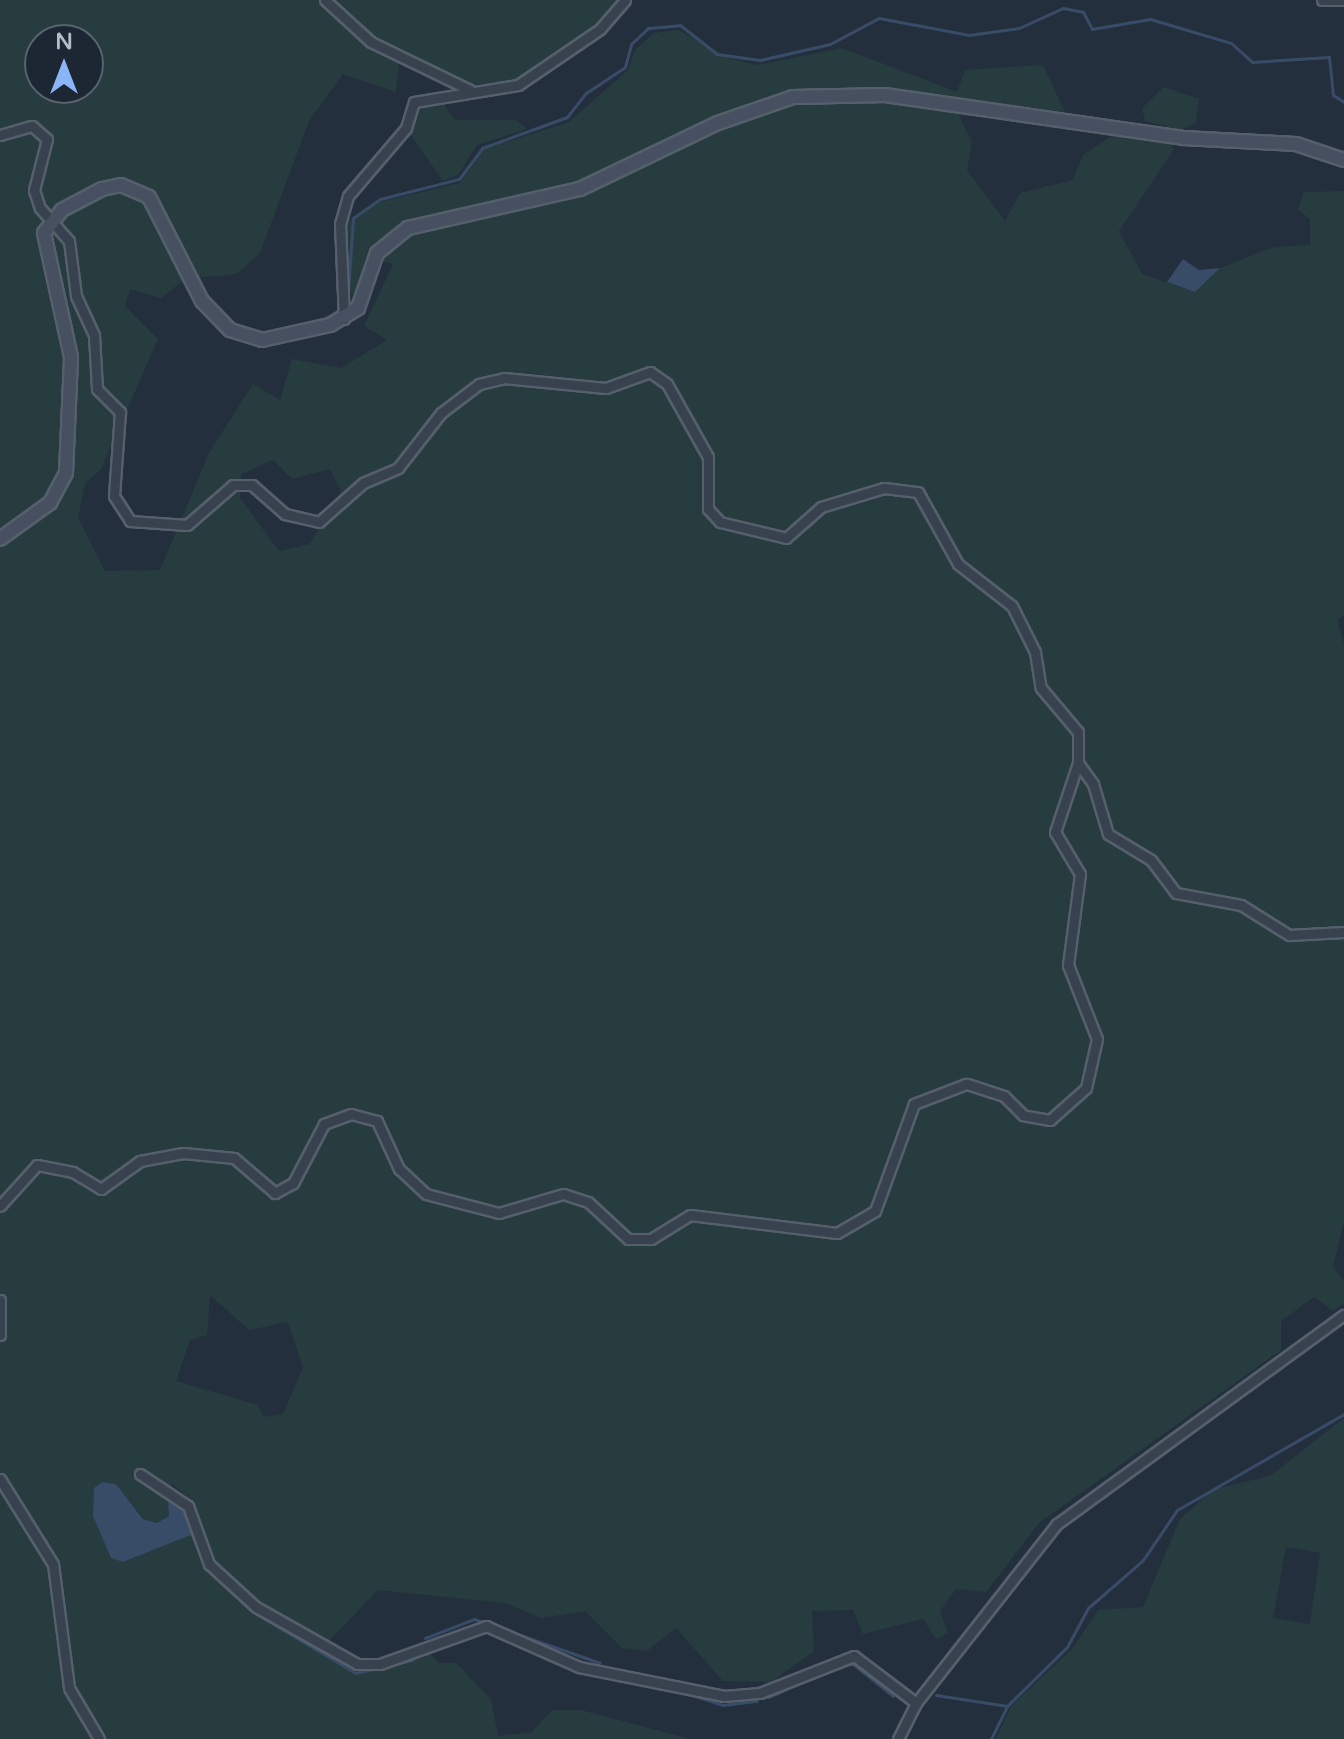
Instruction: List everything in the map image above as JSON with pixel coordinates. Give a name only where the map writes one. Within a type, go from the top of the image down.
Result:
[{"type":"street","points":[[325,0],[371,42],[471,90]]},
{"type":"street","points":[[344,319],[340,224],[348,196],[406,128],[414,102],[471,90],[518,85],[600,29],[625,0]]},
{"type":"street","points":[[1322,0],[1344,0]]},
{"type":"street","points":[[0,539],[50,503],[71,446],[71,357],[44,251],[50,222],[102,189],[135,188],[161,213],[191,283],[230,330],[262,340],[344,319],[358,308],[377,253],[408,228],[580,189],[718,123],[793,97],[885,95],[1183,138],[1296,144],[1344,160]]},
{"type":"street","points":[[0,135],[32,126],[47,139],[34,190],[50,222],[69,241],[76,296],[94,335],[97,389],[120,412],[114,496],[130,521],[187,525],[233,485],[252,485],[285,514],[319,522],[363,483],[398,468],[441,413],[479,384],[504,378],[606,388],[650,372],[667,384],[708,457],[708,509],[720,522],[786,538],[821,507],[884,488],[918,492],[958,564],[1002,591],[1035,652],[1041,688],[1073,721],[1078,763],[1055,832],[1083,891],[1067,944],[1074,981],[1094,1019],[1086,1088],[1050,1120],[1023,1115],[1004,1096],[966,1084],[914,1104],[885,1191],[862,1224],[810,1234],[690,1215],[640,1241],[611,1230],[578,1196],[499,1213],[426,1194],[399,1169],[377,1121],[351,1114],[324,1124],[285,1190],[265,1189],[234,1158],[183,1153],[140,1161],[101,1189],[73,1172],[37,1165],[0,1206]]},
{"type":"street","points":[[1078,763],[1093,784],[1108,834],[1151,860],[1176,893],[1232,902],[1289,935],[1344,932]]},
{"type":"street","points":[[0,1300],[0,1335]]},
{"type":"street","points":[[898,1739],[916,1703],[1057,1524],[1344,1315]]},
{"type":"street","points":[[140,1474],[188,1506],[209,1564],[256,1607],[357,1664],[380,1664],[486,1626],[579,1667],[724,1696],[760,1693],[854,1656],[916,1703]]},
{"type":"street","points":[[0,1479],[53,1564],[65,1673],[99,1739]]},
{"type":"green space","points":[[0,0],[624,0],[561,55],[517,81],[464,85],[401,48],[396,92],[343,74],[309,121],[260,253],[237,274],[185,279],[161,298],[130,289],[125,306],[158,339],[101,469],[85,483],[78,518],[105,571],[160,570],[209,453],[253,384],[280,400],[292,359],[341,368],[387,340],[364,326],[393,264],[367,255],[355,294],[344,297],[347,220],[380,202],[460,183],[484,149],[569,122],[628,70],[635,50],[654,33],[679,30],[728,58],[758,65],[842,48],[957,92],[965,70],[1043,65],[1065,112],[968,100],[960,118],[972,141],[967,170],[1005,221],[1020,193],[1073,180],[1083,155],[1113,135],[1170,144],[1174,149],[1119,231],[1142,274],[1195,292],[1220,268],[1274,247],[1310,245],[1310,219],[1298,210],[1304,192],[1344,191],[1344,615],[1337,620],[1344,644],[1344,1221],[1333,1267],[1344,1280],[1344,1303],[1333,1311],[1314,1297],[1281,1321],[1281,1350],[1039,1523],[986,1592],[956,1589],[940,1611],[948,1633],[936,1639],[923,1619],[863,1634],[853,1610],[812,1611],[814,1651],[771,1682],[723,1681],[676,1628],[647,1651],[622,1648],[585,1611],[541,1618],[505,1603],[378,1590],[327,1643],[259,1604],[214,1563],[191,1499],[172,1484],[169,1516],[157,1523],[144,1519],[116,1484],[123,1562],[196,1533],[205,1562],[253,1609],[354,1670],[391,1668],[429,1652],[439,1663],[456,1663],[491,1699],[498,1736],[532,1732],[552,1710],[581,1710],[690,1739],[0,1739]],"holes":[[[273,460],[292,479],[330,469],[341,491],[310,544],[279,551],[240,498],[241,474]],[[210,1295],[249,1330],[288,1322],[303,1368],[283,1414],[263,1417],[258,1405],[176,1381],[190,1340],[207,1335]]]},
{"type":"green space","points":[[1164,87],[1199,99],[1196,123],[1180,130],[1145,121],[1142,108]]},
{"type":"green space","points":[[440,99],[455,120],[516,120],[527,129],[477,145],[458,175],[443,181],[410,134],[421,106]]},
{"type":"green space","points":[[1344,1418],[1344,1739],[996,1739],[1011,1706],[1072,1649],[1098,1610],[1143,1607],[1180,1519],[1214,1489],[1270,1476]],"holes":[[[1286,1547],[1320,1553],[1310,1624],[1273,1618]]]},
{"type":"water","points":[[1183,259],[1199,270],[1220,268],[1195,292],[1167,282]]},
{"type":"water","points":[[102,1482],[116,1484],[143,1519],[157,1523],[169,1516],[168,1502],[184,1508],[196,1533],[123,1562],[111,1558],[93,1516],[94,1488]]},
{"type":"waterway","points":[[348,292],[353,218],[380,199],[459,179],[482,148],[567,117],[586,93],[625,67],[631,44],[648,28],[680,25],[717,54],[760,60],[830,44],[879,18],[969,35],[1019,28],[1063,8],[1083,12],[1092,29],[1150,19],[1231,43],[1252,62],[1329,57],[1333,95],[1344,102]]},
{"type":"waterway","points":[[991,1739],[1007,1706],[1067,1647],[1088,1608],[1143,1560],[1177,1510],[1344,1414]]},
{"type":"waterway","points":[[191,1533],[205,1566]]},
{"type":"waterway","points":[[217,1577],[252,1611],[355,1673],[413,1660]]},
{"type":"waterway","points":[[425,1638],[474,1619],[600,1663]]},
{"type":"waterway","points":[[842,1665],[853,1664],[893,1696]]},
{"type":"waterway","points":[[769,1697],[820,1674]]},
{"type":"waterway","points":[[686,1693],[723,1705],[757,1701]]},
{"type":"waterway","points":[[936,1695],[1007,1706]]}]
